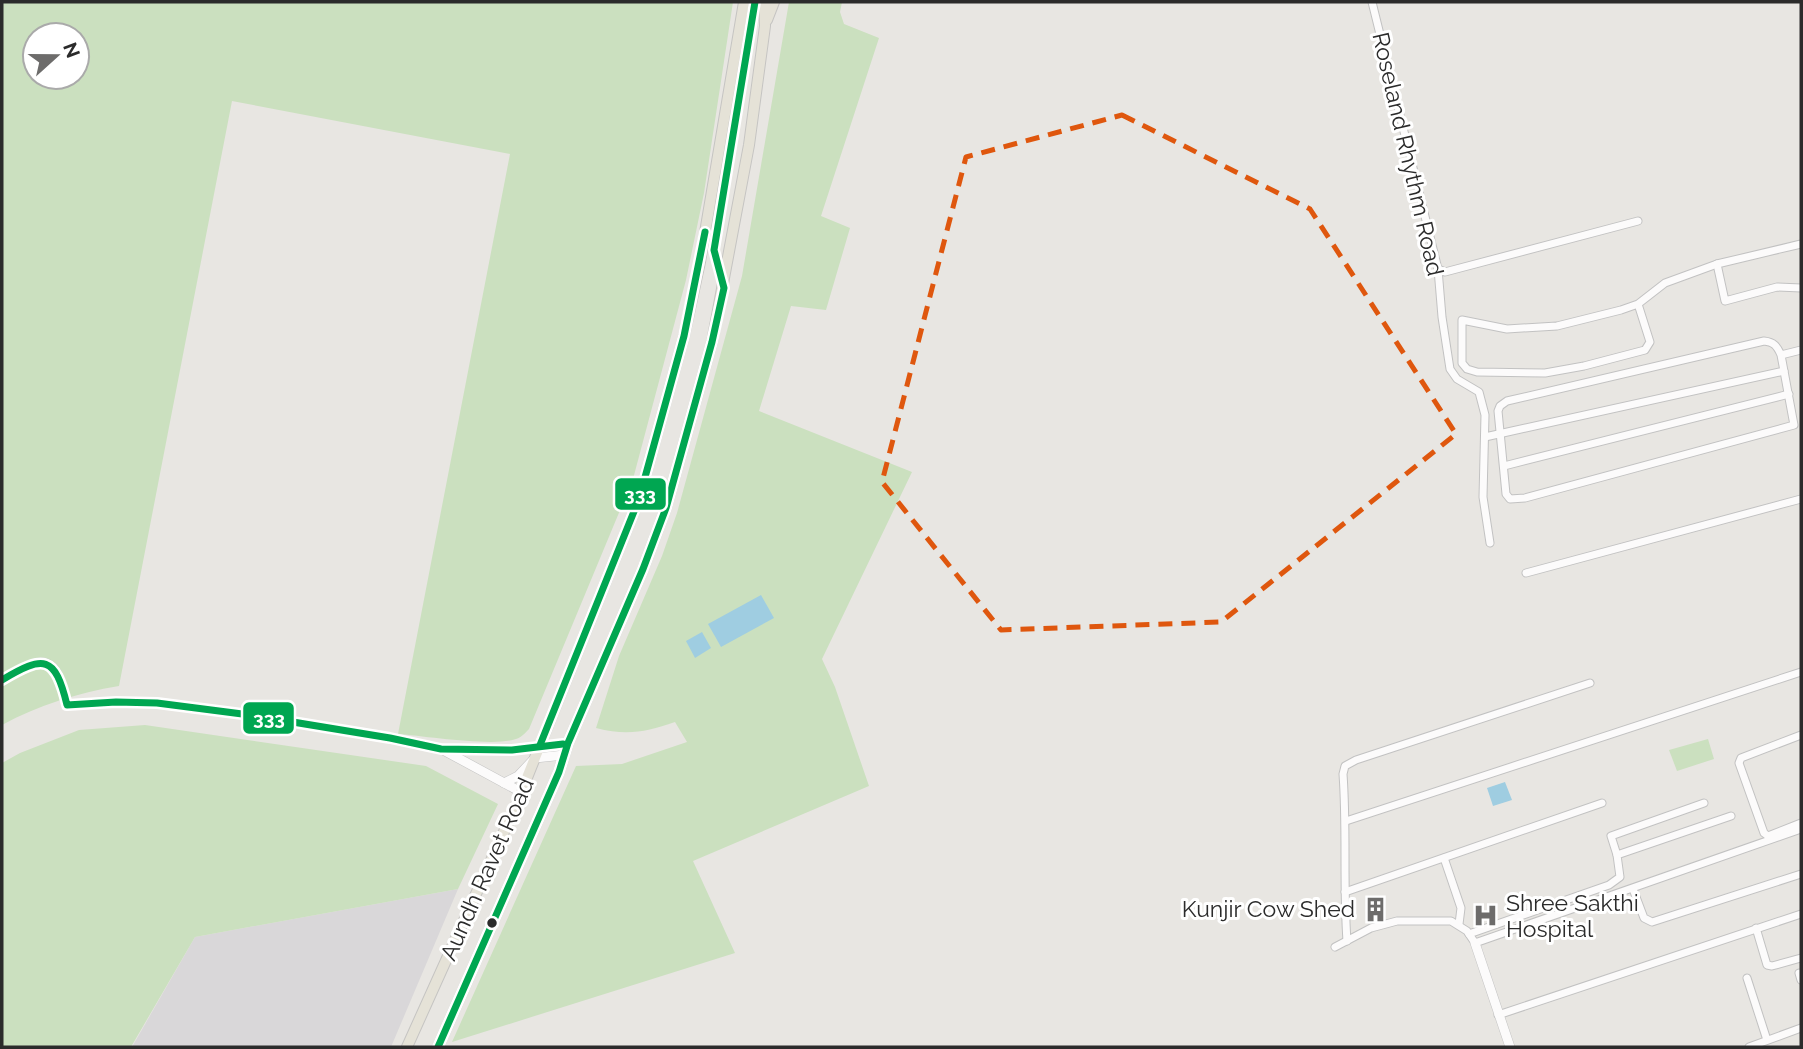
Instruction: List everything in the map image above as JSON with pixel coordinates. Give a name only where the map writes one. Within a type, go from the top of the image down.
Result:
[{"type":"main road","name":"Aundh Ravet Road","points":[[407,1047],[521,792],[639,499],[684,336],[702,248],[744,2]]},
{"type":"main road","name":"Aundh Ravet Road","points":[[438,1047],[559,772],[566,749],[661,520],[712,342],[728,269],[749,145],[765,26],[764,2]]},
{"type":"main road","points":[[765,26],[774,2]]},
{"type":"street","name":"Roseland Rhythm Road","points":[[1372,2],[1437,269],[1450,369],[1457,379],[1479,392],[1486,415],[1483,496],[1490,543]]},
{"type":"street","points":[[1437,269],[1446,272],[1638,221]]},
{"type":"street","points":[[1638,304],[1650,342],[1645,349],[1584,366],[1545,373],[1477,372],[1467,369],[1462,363],[1462,320],[1507,330],[1557,326],[1638,304],[1665,283],[1717,264],[1801,244]]},
{"type":"street","points":[[1717,264],[1725,301],[1777,287],[1801,288]]},
{"type":"street","points":[[1764,341],[1777,346],[1784,371],[1794,425],[1525,498],[1510,499],[1506,494],[1498,411],[1507,401],[1764,341]]},
{"type":"street","points":[[1781,355],[1801,350]]},
{"type":"street","points":[[1485,438],[1784,371]]},
{"type":"street","points":[[1504,466],[1789,394]]},
{"type":"street","points":[[1526,573],[1801,499]]},
{"type":"street","points":[[2,680],[44,661],[51,664],[63,684],[67,705],[157,703],[250,715],[441,749],[512,750],[540,746],[566,749]]},
{"type":"street","points":[[1346,821],[1801,672]]},
{"type":"street","points":[[1347,941],[1343,774],[1349,763],[1590,683]]},
{"type":"street","points":[[1801,735],[1741,758],[1739,763],[1764,834],[1768,836],[1801,823]]},
{"type":"street","points":[[441,749],[521,792]]},
{"type":"street","points":[[504,783],[518,776],[535,758],[566,749]]},
{"type":"street","points":[[1345,892],[1602,803]]},
{"type":"street","points":[[1472,939],[1614,883],[1620,877],[1618,855],[1611,836],[1704,803]]},
{"type":"street","points":[[1618,855],[1731,816]]},
{"type":"street","points":[[1472,939],[1633,889],[1801,829]]},
{"type":"street","points":[[1444,858],[1461,908],[1459,924]]},
{"type":"street","points":[[1633,889],[1644,918],[1652,922],[1801,874]]},
{"type":"street","points":[[1499,1015],[1801,914]]},
{"type":"street","points":[[1335,947],[1384,923],[1451,921],[1459,924],[1472,939],[1510,1047]]},
{"type":"street","points":[[1756,928],[1767,965],[1801,958]]},
{"type":"street","points":[[1747,978],[1767,1040]]},
{"type":"street","points":[[1749,1047],[1801,1028]]},
{"type":"highlighted area","points":[[1122,115],[1310,209],[1456,434],[1221,622],[1001,630],[882,482],[966,157]]},
{"type":"shaded area","points":[[458,889],[391,1047],[132,1047],[195,937]]},
{"type":"green space","points":[[2,2],[733,2],[704,193],[686,280],[633,479],[529,729],[516,739],[492,742],[398,734],[510,154],[232,101],[119,686],[88,692],[30,711],[2,725]]},
{"type":"green space","points":[[789,2],[842,2],[840,12],[844,24],[879,38],[821,216],[850,228],[826,310],[791,306],[759,411],[912,472],[822,659],[835,687],[869,786],[693,861],[735,953],[452,1042],[576,766],[622,764],[687,742],[675,722],[636,732],[596,728],[619,656],[662,556],[677,513],[742,276]]},
{"type":"green space","points":[[145,725],[426,766],[498,804],[458,889],[195,937],[131,1047],[2,1047],[2,763],[20,753],[79,730]]},
{"type":"green space","points":[[1708,739],[1714,759],[1677,771],[1669,750]]},
{"type":"water","points":[[761,595],[774,618],[721,647],[708,624]]},
{"type":"water","points":[[702,632],[711,648],[695,658],[686,641]]},
{"type":"water","points":[[1505,782],[1512,800],[1493,806],[1487,788]]},
{"type":"transit line","name":"333","points":[[438,1047],[559,772],[568,743],[643,569],[666,508],[712,342],[724,288],[714,250],[755,2]]},
{"type":"transit line","name":"333","points":[[540,745],[639,499],[684,336],[705,232]]},
{"type":"transit line","name":"333","points":[[2,680],[28,666],[46,664],[58,676],[67,705],[157,703],[250,715],[441,749],[512,750],[563,744]]},
{"type":"place","name":"Kunjir Cow Shed","points":[[1375,909]]},
{"type":"place","name":"Shree Sakthi Hospital","points":[[1486,916]]}]
